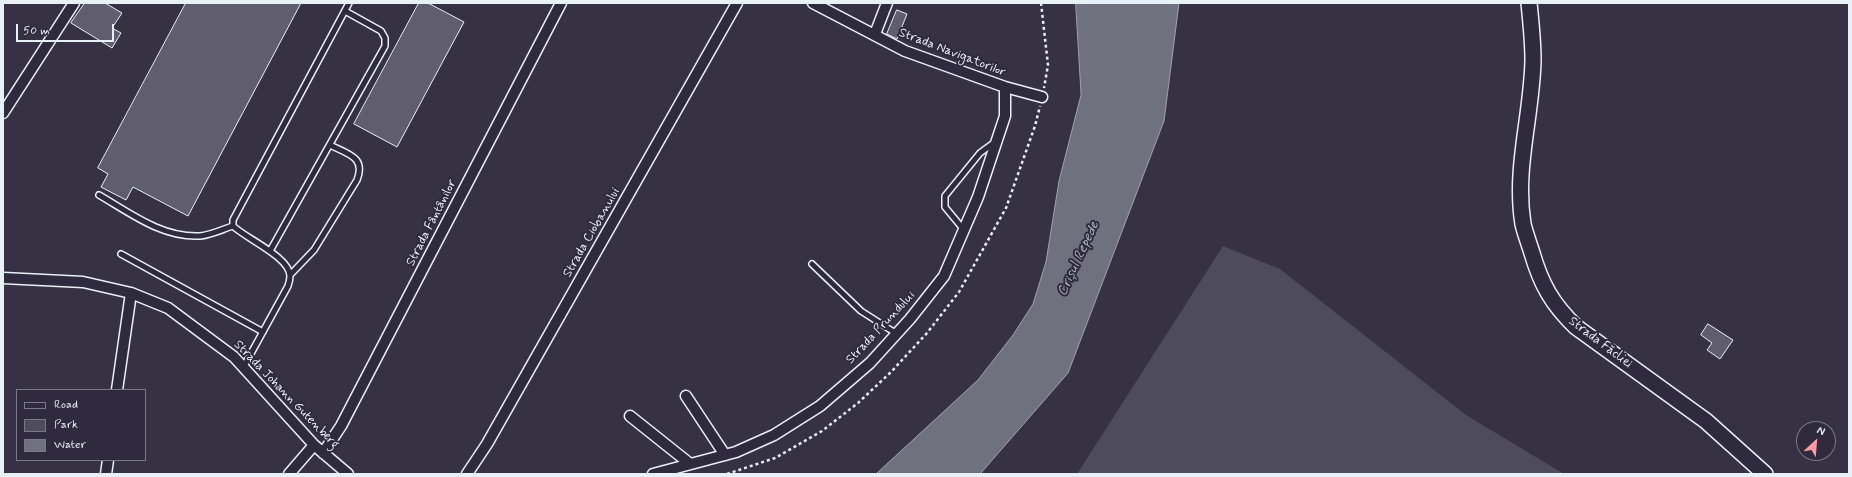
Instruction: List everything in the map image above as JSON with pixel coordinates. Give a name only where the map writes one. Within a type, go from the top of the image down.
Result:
[{"type":"street","points":[[3,113],[74,3]]},
{"type":"street","name":"Strada Fântânilor","points":[[323,453],[341,426],[561,3]]},
{"type":"street","name":"Strada Ciobanului","points":[[467,474],[490,437],[737,3]]},
{"type":"street","name":"Strada Navigatorilor","points":[[813,3],[905,51],[1005,87],[1042,97]]},
{"type":"street","points":[[875,34],[887,3]]},
{"type":"street","name":"Strada Făcliei","points":[[1528,3],[1532,34],[1533,62],[1520,186],[1523,224],[1536,268],[1546,291],[1560,312],[1576,327],[1706,421],[1758,472]]},
{"type":"street","name":"Strada Prundului","points":[[653,474],[689,463],[736,452],[774,435],[820,406],[870,364],[897,334],[944,276],[978,196],[995,141],[1005,116],[1005,87]]},
{"type":"street","name":"Strada Johann Gutenberg","points":[[3,278],[83,282],[131,293],[168,308],[234,358],[314,445],[348,474]]},
{"type":"street","points":[[117,389],[131,293]]},
{"type":"street","points":[[686,396],[725,455]]},
{"type":"street","points":[[630,416],[689,463]]},
{"type":"street","points":[[289,474],[314,445]]},
{"type":"street","points":[[106,474],[108,461]]},
{"type":"lane","points":[[290,275],[285,265],[270,251],[239,232],[233,226],[233,220],[349,3]]},
{"type":"lane","points":[[270,251],[385,46],[385,38],[381,32],[345,11]]},
{"type":"lane","points":[[964,230],[945,207],[945,196],[980,153],[995,141]]},
{"type":"lane","points":[[244,368],[288,286],[290,275],[314,250],[357,180],[360,170],[360,163],[352,156],[330,145]]},
{"type":"lane","points":[[99,194],[154,226],[179,236],[202,236],[233,226]]},
{"type":"lane","points":[[121,254],[263,332]]},
{"type":"lane","points":[[812,264],[861,311],[897,334]]},
{"type":"path","points":[[1041,3],[1048,65],[1042,97]]},
{"type":"green space","points":[[1223,246],[1280,269],[1466,415],[1564,474],[1077,474]]},
{"type":"water","name":"Crișul Repede","points":[[1076,3],[1179,3],[1164,121],[1068,373],[980,474],[876,474],[978,380],[1013,335],[1033,304],[1046,262],[1059,181],[1081,95]]},
{"type":"building","points":[[85,3],[105,3],[122,13],[112,28],[121,33],[112,48],[71,23]]},
{"type":"building","points":[[186,3],[301,3],[188,216],[133,187],[126,200],[101,187],[108,174],[98,168]]},
{"type":"building","points":[[419,3],[428,3],[464,22],[397,147],[354,124]]},
{"type":"building","points":[[897,10],[907,14],[897,39],[887,34]]},
{"type":"building","points":[[1708,324],[1733,340],[1720,359],[1707,350],[1712,343],[1701,335]]}]
